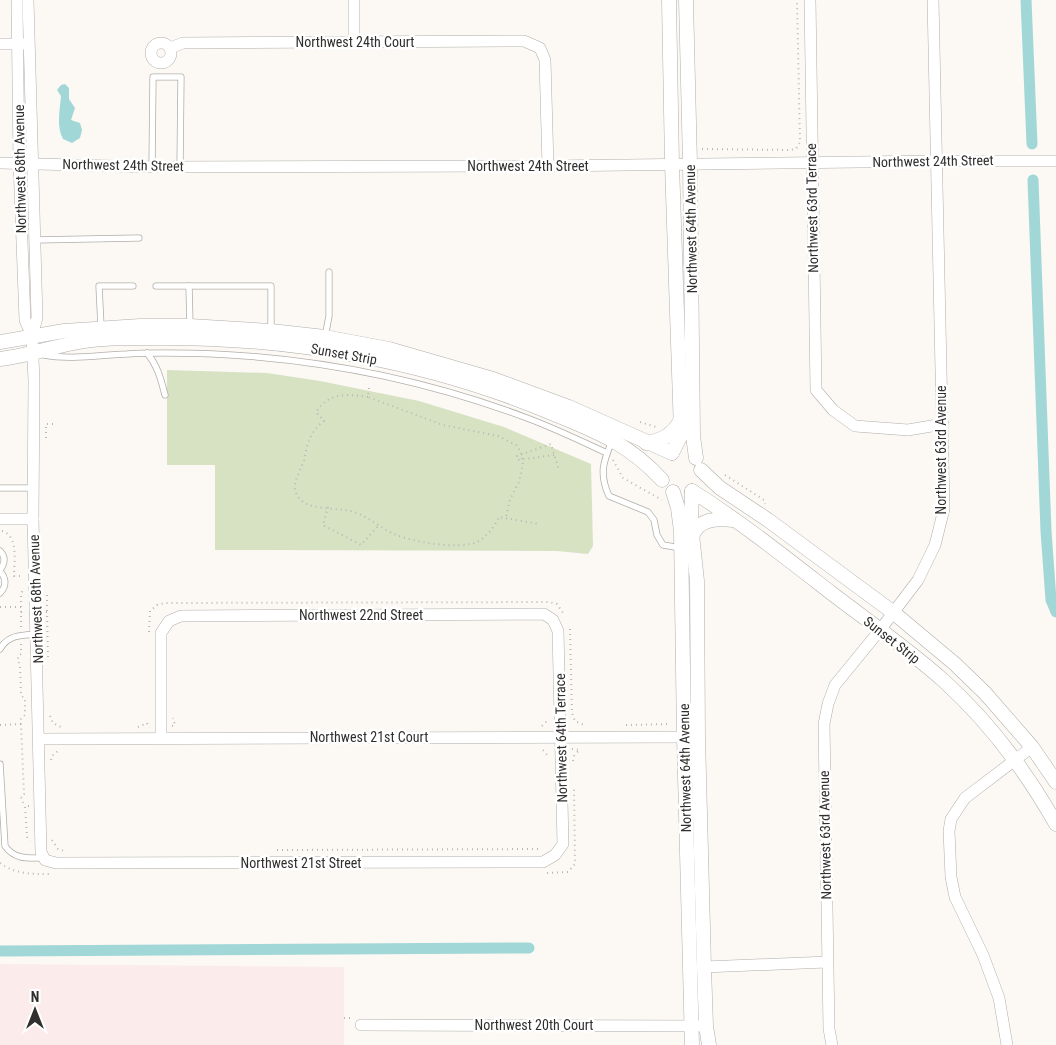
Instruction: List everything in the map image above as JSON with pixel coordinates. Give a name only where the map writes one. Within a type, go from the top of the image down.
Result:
[{"type":"street","name":"Northwest 68th Avenue","points":[[17,0],[24,44],[32,163],[36,318],[32,336],[34,381],[33,519],[41,852],[44,859]]},
{"type":"street","name":"Northwest 68th Avenue","points":[[28,0],[24,44],[19,163],[25,320],[32,336]]},
{"type":"street","points":[[354,0],[354,41]]},
{"type":"street","name":"Northwest 64th Avenue","points":[[669,0],[672,164],[681,435],[672,453]]},
{"type":"street","name":"Northwest 64th Avenue","points":[[686,0],[693,436],[699,464]]},
{"type":"street","name":"Northwest 63rd Terrace","points":[[810,0],[816,390],[833,410],[855,426],[908,430],[943,424]]},
{"type":"street","name":"Northwest 63rd Avenue","points":[[832,1045],[829,1029],[827,962],[824,724],[828,704],[835,685],[894,613],[918,580],[935,545],[944,509],[933,0]]},
{"type":"street","name":"Northwest 24th Court","points":[[170,48],[183,43],[524,41],[540,48],[545,60],[548,166]]},
{"type":"street","points":[[0,44],[24,44]]},
{"type":"street","name":"Northwest 24th Street","points":[[0,163],[180,167],[548,166],[936,160],[1056,161]]},
{"type":"street","name":"Sunset Strip","points":[[0,342],[101,327],[271,337],[325,337],[377,347],[536,406],[609,448],[636,454],[662,480]]},
{"type":"street","name":"Sunset Strip","points":[[0,359],[87,341],[148,338],[190,332]]},
{"type":"street","name":"Sunset Strip","points":[[271,337],[339,352],[433,367],[534,392],[588,414],[646,443],[672,453]]},
{"type":"street","points":[[646,443],[656,442],[669,435],[678,427],[680,421]]},
{"type":"street","points":[[686,452],[699,464],[701,482],[692,491],[669,498],[666,486],[662,480],[663,463],[672,453],[686,452]]},
{"type":"street","name":"Sunset Strip","points":[[699,464],[720,488],[768,520],[894,613],[955,664],[979,687],[1032,747],[1056,782]]},
{"type":"street","name":"Northwest 64th Avenue","points":[[692,491],[692,537],[697,581],[698,737],[704,967],[706,1026],[709,1045]]},
{"type":"street","name":"Sunset Strip","points":[[692,491],[770,545],[944,682],[972,709],[1016,760],[1056,824]]},
{"type":"street","name":"Northwest 64th Avenue","points":[[669,498],[680,517],[692,1045]]},
{"type":"street","points":[[692,537],[696,529],[704,522],[718,518],[735,520]]},
{"type":"street","points":[[0,519],[33,519]]},
{"type":"street","name":"Northwest 22nd Street","points":[[156,737],[161,633],[169,621],[181,616],[544,614],[559,618]]},
{"type":"street","name":"Northwest 64th Terrace","points":[[555,856],[562,844],[559,618]]},
{"type":"street","name":"Northwest 21st Court","points":[[39,739],[156,737],[698,737]]},
{"type":"street","points":[[1007,1045],[999,998],[983,955],[955,897],[951,877],[949,831],[951,819],[965,798],[1032,747]]},
{"type":"street","name":"Northwest 21st Street","points":[[44,859],[56,863],[543,862],[555,856]]},
{"type":"street","points":[[704,967],[827,962]]},
{"type":"street","name":"Northwest 20th Court","points":[[361,1025],[706,1026]]},
{"type":"lane","points":[[152,167],[153,77],[181,77],[180,167]]},
{"type":"lane","points":[[22,240],[139,238]]},
{"type":"lane","points":[[325,337],[329,316],[329,272]]},
{"type":"lane","points":[[101,327],[99,286],[132,286]]},
{"type":"lane","points":[[156,286],[271,286],[270,358]]},
{"type":"lane","points":[[189,286],[190,332]]},
{"type":"lane","points":[[32,352],[60,358],[183,353],[270,358],[338,367],[396,378],[444,391],[528,418],[609,448],[603,468],[603,481],[609,496],[648,512],[654,520],[657,535],[663,545],[681,548]]},
{"type":"lane","points":[[147,354],[153,360],[159,374],[164,395]]},
{"type":"lane","points":[[486,404],[491,390]]},
{"type":"lane","points":[[0,488],[34,488]]},
{"type":"lane","points":[[0,551],[4,556],[0,570],[5,581],[0,593]]},
{"type":"lane","points":[[0,649],[6,640],[21,635],[36,634]]},
{"type":"lane","points":[[0,764],[5,846],[14,855],[23,858],[44,859]]},
{"type":"path","points":[[700,148],[702,150],[789,150],[798,147],[800,142],[797,0]]},
{"type":"path","points":[[368,397],[369,388]]},
{"type":"path","points":[[506,518],[510,500],[522,473],[523,459],[516,445],[498,436],[443,426],[368,397],[342,394],[335,396],[324,402],[316,412],[324,421],[315,430],[307,444],[304,461],[295,484],[295,491],[306,504],[344,509],[358,514],[396,535],[413,540],[446,544],[469,544],[484,537],[499,517],[539,524]]},
{"type":"path","points":[[640,422],[660,428]]},
{"type":"path","points":[[554,455],[518,460],[517,456],[551,444],[559,470]]},
{"type":"path","points":[[609,448],[623,478],[656,495],[669,498]]},
{"type":"path","points":[[725,475],[764,500]]},
{"type":"path","points":[[328,507],[323,525],[361,545],[379,525]]},
{"type":"path","points":[[0,531],[8,533],[12,538],[14,576],[27,576]]},
{"type":"path","points":[[149,633],[150,611],[157,605],[164,603],[548,602],[557,604],[559,618]]},
{"type":"path","points":[[0,607],[21,607]]},
{"type":"path","points":[[25,806],[22,802],[24,794],[21,718],[25,714],[25,699],[21,695],[20,664],[18,661],[18,656],[21,654],[21,612],[48,612],[49,665]]},
{"type":"path","points":[[568,624],[571,636],[572,713],[575,721],[582,725]]},
{"type":"path","points":[[49,708],[53,723],[66,728]]},
{"type":"path","points":[[551,716],[541,726],[587,726]]},
{"type":"path","points":[[138,727],[147,723],[156,737]]},
{"type":"path","points":[[0,725],[21,724]]},
{"type":"path","points":[[623,725],[669,724]]},
{"type":"path","points":[[573,769],[574,756],[584,748]]},
{"type":"path","points":[[50,761],[54,753],[65,750]]},
{"type":"path","points":[[543,750],[551,762]]},
{"type":"path","points":[[542,873],[568,872],[575,864],[574,779]]},
{"type":"path","points":[[52,835],[55,846],[66,851]]},
{"type":"path","points":[[272,850],[527,850],[545,848]]},
{"type":"path","points":[[0,863],[9,870],[21,874],[53,874]]},
{"type":"shaded area","points":[[0,964],[344,967],[344,1045],[0,1045]]},
{"type":"green space","points":[[167,370],[267,373],[320,381],[419,401],[504,427],[591,464],[593,546],[588,554],[557,551],[215,550],[215,465],[167,465]]},
{"type":"water","points":[[65,84],[69,88],[69,99],[75,108],[71,120],[80,123],[82,130],[80,138],[72,143],[63,139],[60,129],[61,96],[57,90],[61,85]]},
{"type":"waterway","points":[[1026,0],[1032,144]]},
{"type":"waterway","points":[[1033,180],[1046,531],[1051,600],[1056,612]]},
{"type":"waterway","points":[[0,951],[529,948]]}]
